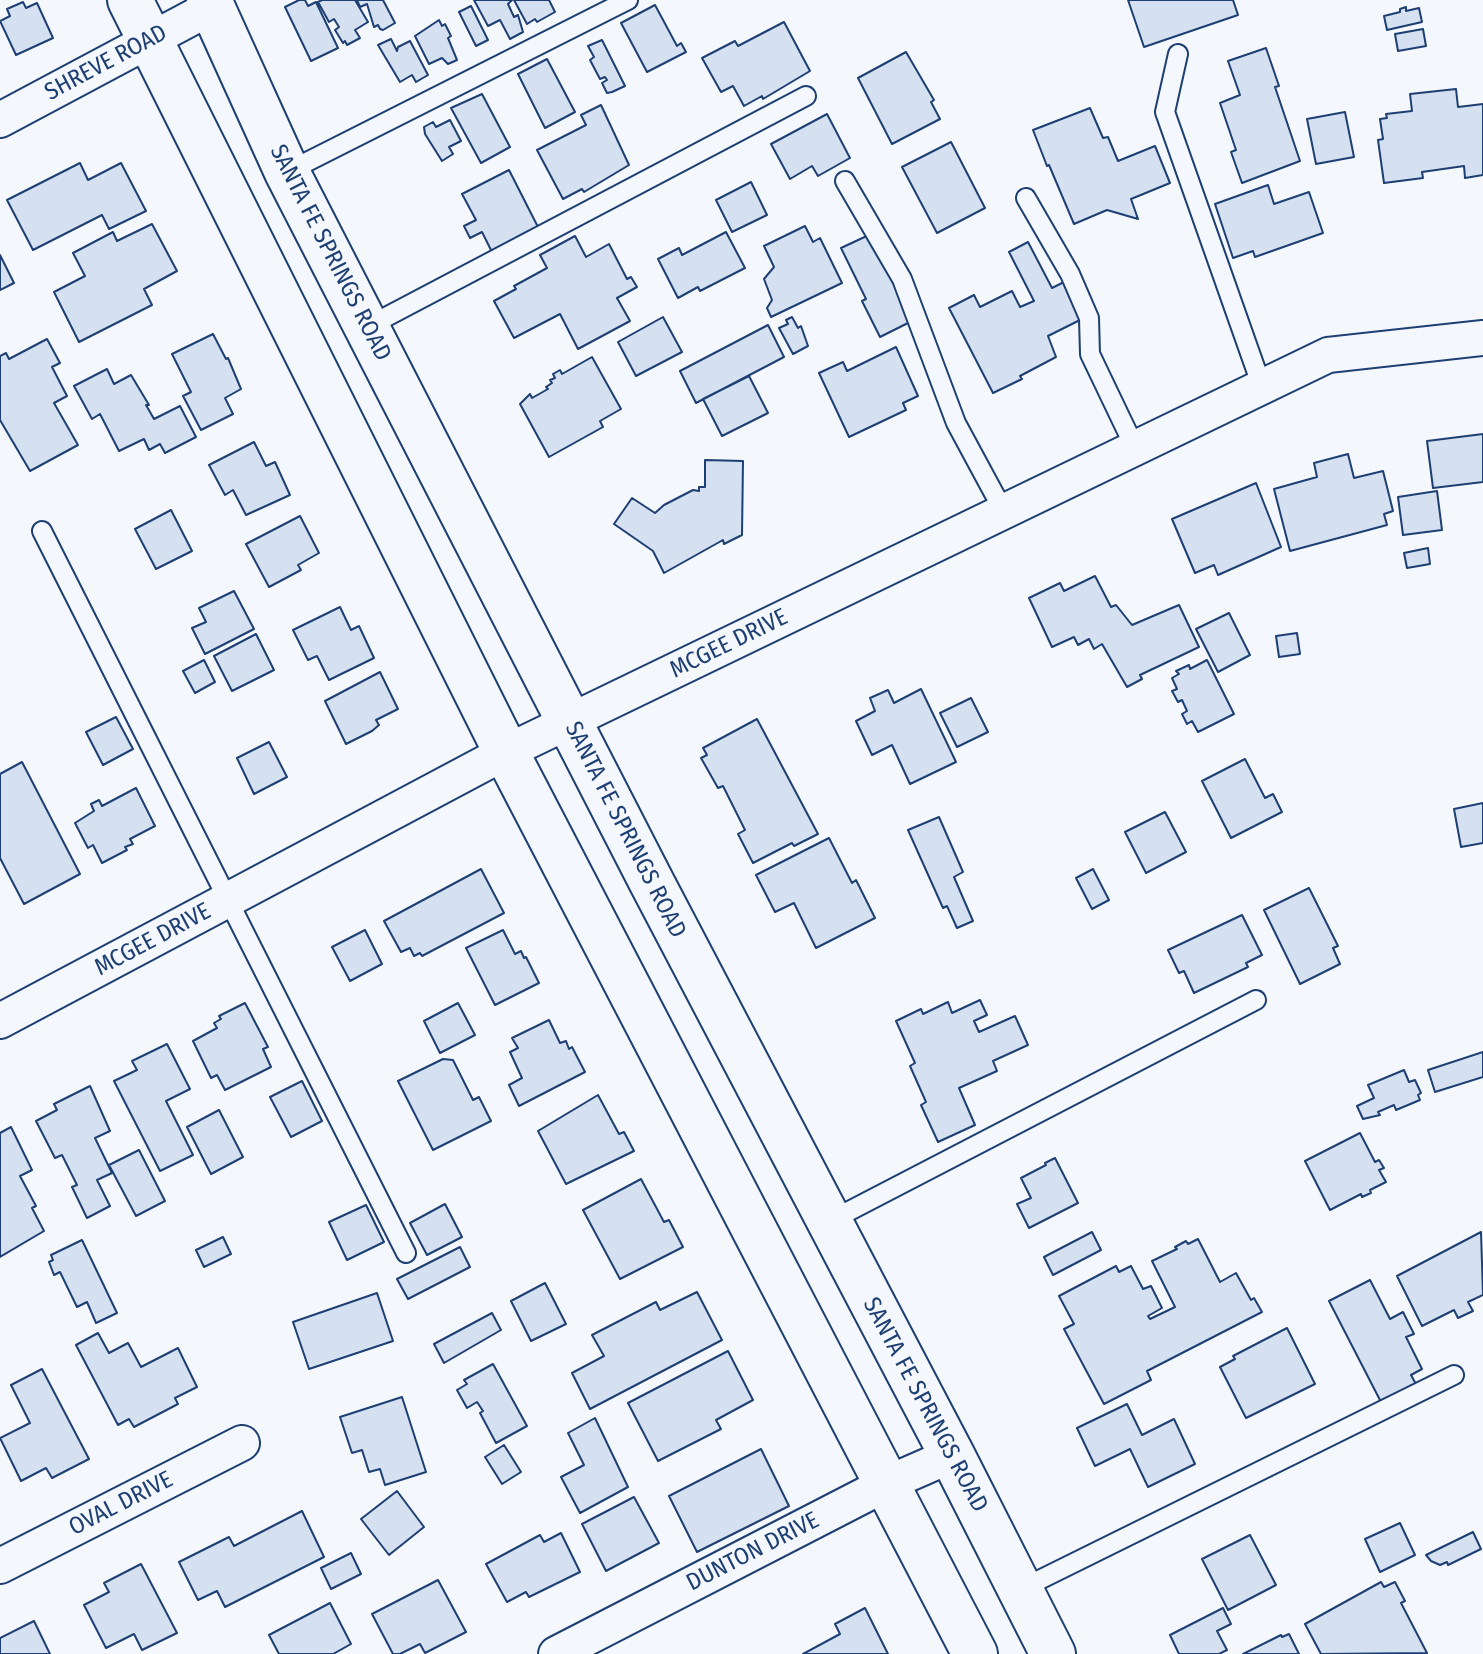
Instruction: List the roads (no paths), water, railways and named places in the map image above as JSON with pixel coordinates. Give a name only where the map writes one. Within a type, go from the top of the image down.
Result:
[{"type":"main road","points":[[130,0],[506,752],[975,1654]]},
{"type":"main road","name":"SANTA FE SPRINGS ROAD","points":[[218,2],[287,172],[1053,1654]]},
{"type":"street","name":"SHREVE ROAD","points":[[0,120],[218,2]]},
{"type":"street","name":"MCGEE DRIVE","points":[[0,1021],[506,752],[1328,355],[1483,338]]},
{"type":"street","name":"OVAL DRIVE","points":[[0,1566],[242,1443]]},
{"type":"street","name":"DUNTON DRIVE","points":[[556,1654],[888,1483],[952,1455]]},
{"type":"lane","points":[[287,172],[628,0]]},
{"type":"lane","points":[[1178,54],[1165,112],[1262,387]]},
{"type":"lane","points":[[367,327],[806,96]]},
{"type":"lane","points":[[845,181],[902,279],[956,423],[1004,512]]},
{"type":"lane","points":[[1026,198],[1070,274],[1089,318],[1090,354],[1135,448]]},
{"type":"lane","points":[[42,531],[406,1253]]},
{"type":"lane","points":[[828,1222],[1256,1000]]},
{"type":"lane","points":[[1021,1589],[1454,1375]]}]
